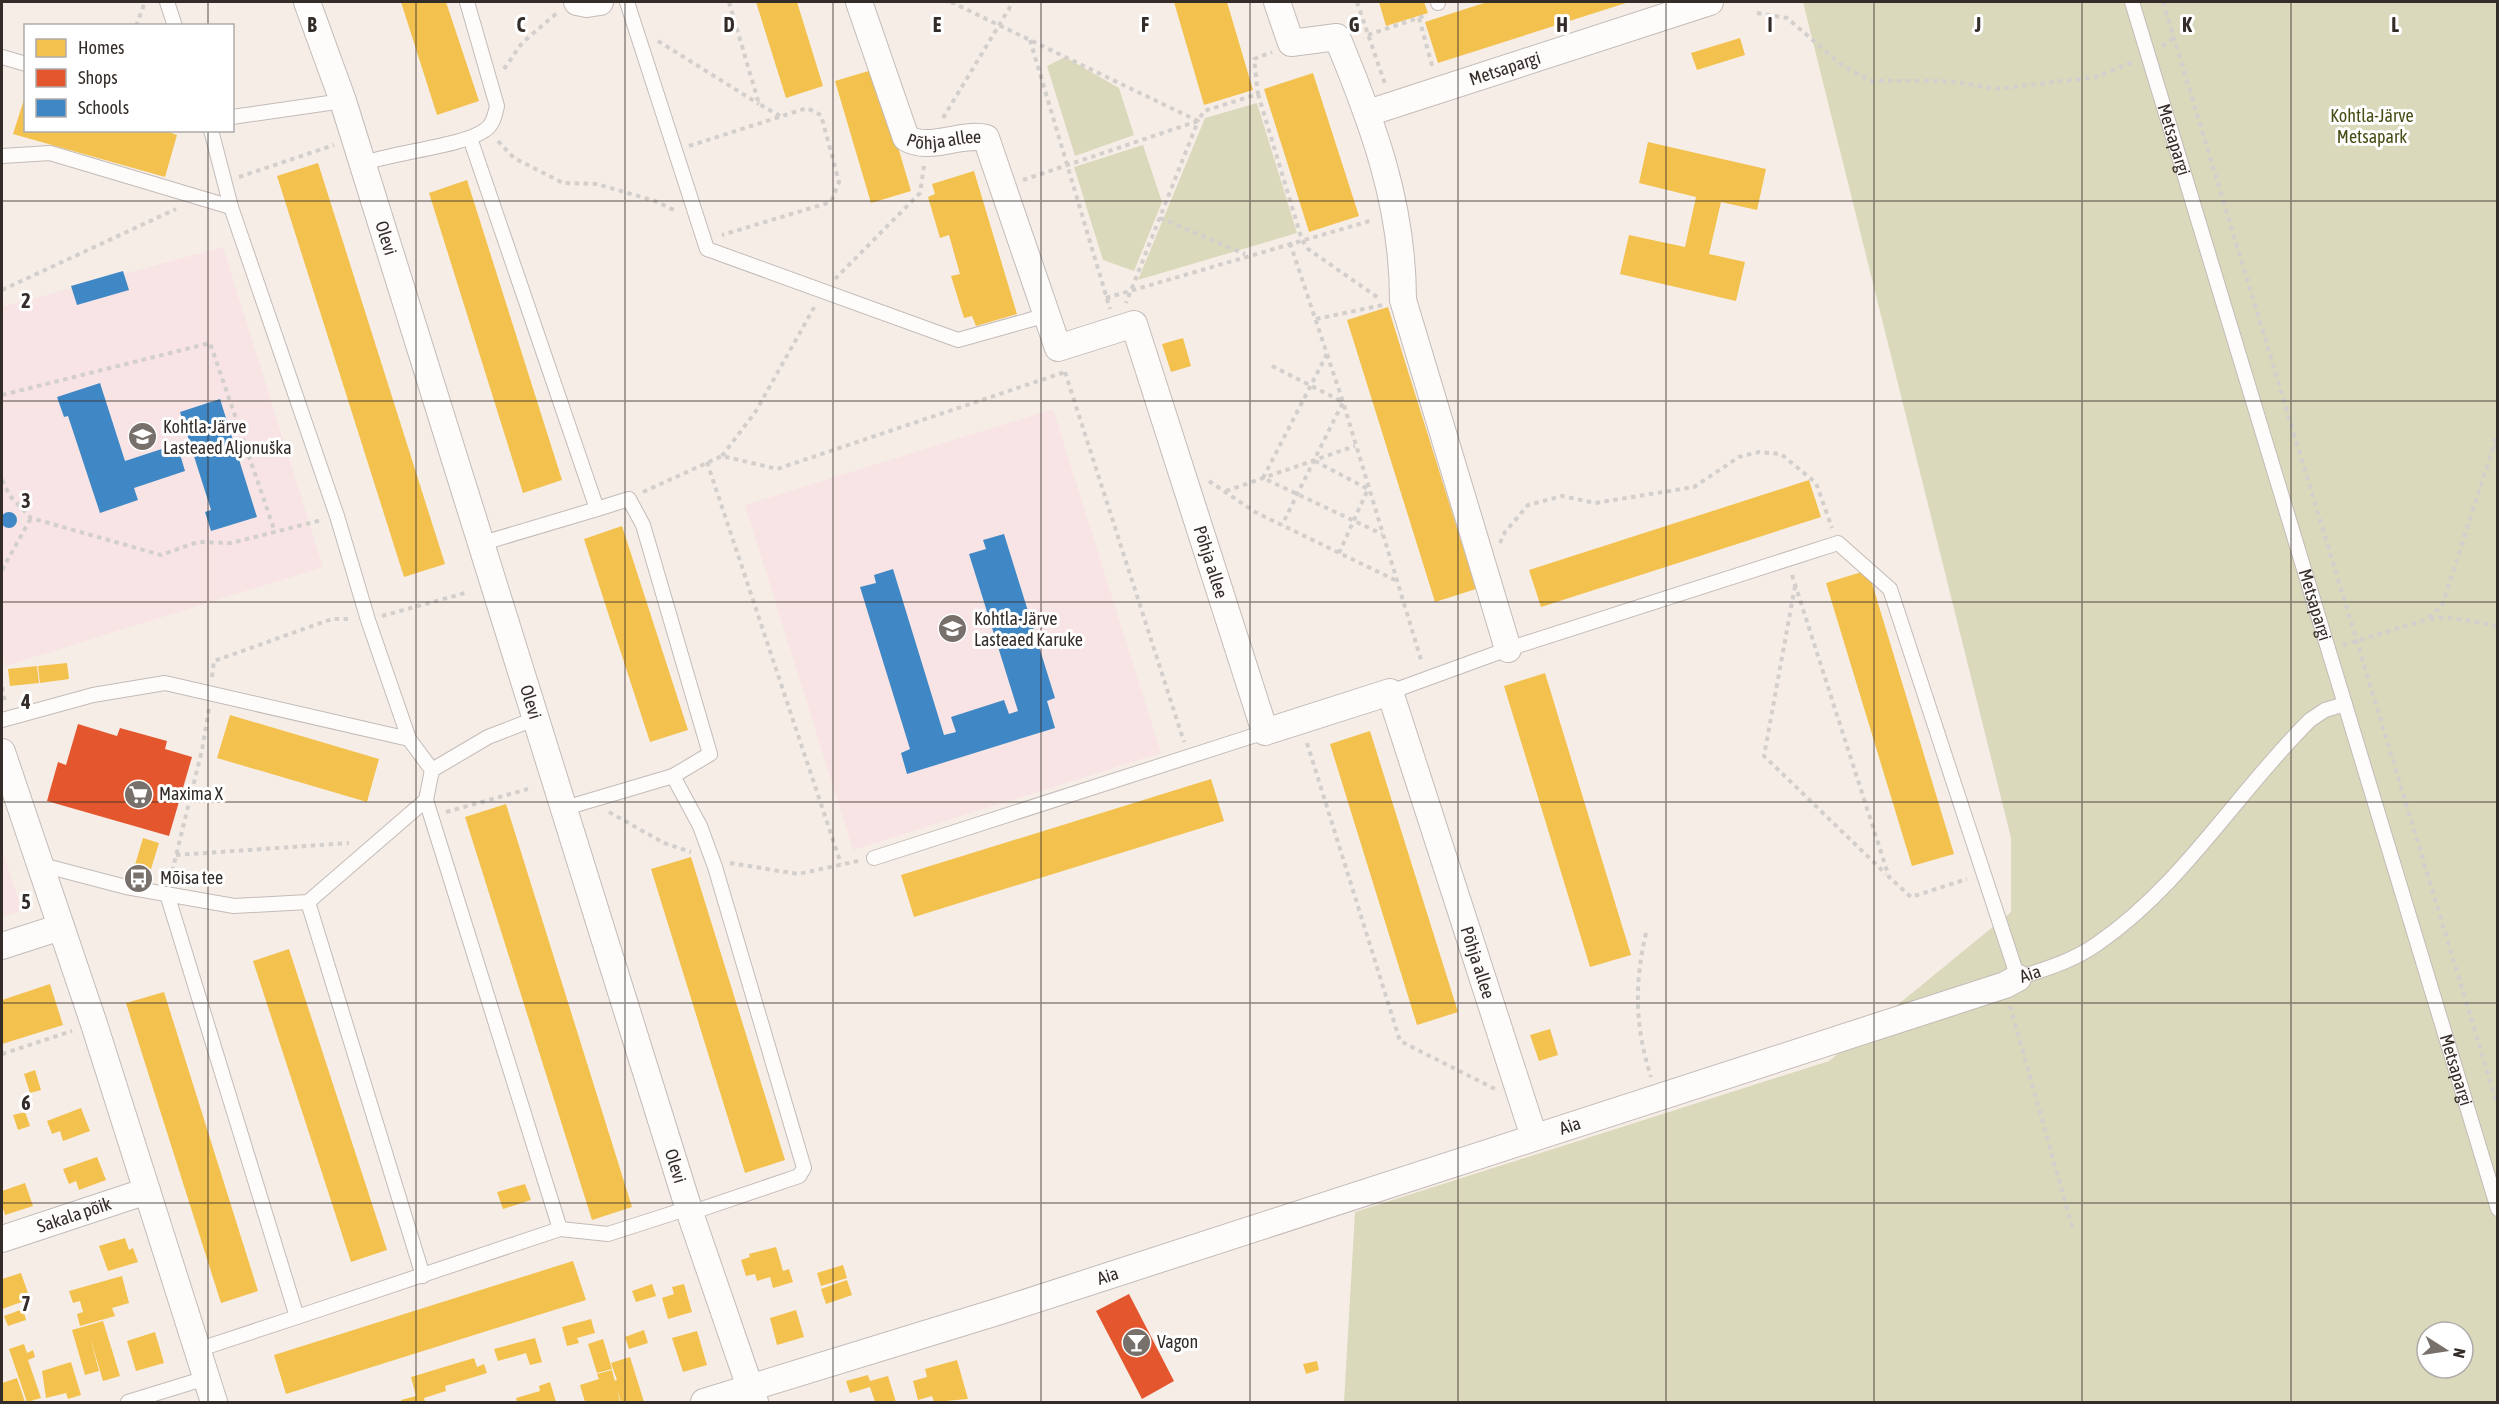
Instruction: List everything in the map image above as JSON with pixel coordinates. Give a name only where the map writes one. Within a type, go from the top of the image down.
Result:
[{"type":"street","name":"Olevi","points":[[307,2],[343,101],[690,1210],[752,1395]]},
{"type":"street","points":[[570,5],[600,2]]},
{"type":"street","name":"Põhja allee","points":[[859,2],[906,138],[917,144],[975,136],[986,138],[1058,348],[1134,324],[1265,732]]},
{"type":"street","points":[[1277,2],[1291,43],[1337,37],[1380,109],[1403,257],[1403,300],[1508,649]]},
{"type":"street","name":"Metsapargi","points":[[1380,109],[1710,2]]},
{"type":"street","points":[[1265,732],[1390,692]]},
{"type":"street","name":"Põhja allee","points":[[1390,692],[1534,1137]]},
{"type":"street","points":[[2,752],[94,1024],[213,1402]]},
{"type":"street","points":[[2,946],[61,927]]},
{"type":"street","name":"Aia","points":[[704,1402],[752,1395],[1011,1307],[2011,982]]},
{"type":"street","name":"Sakala põik","points":[[2,1239],[147,1191]]},
{"type":"lane","points":[[167,2],[174,24]]},
{"type":"lane","points":[[362,164],[385,155],[470,138],[487,130],[494,119],[498,105],[467,2]]},
{"type":"lane","points":[[627,2],[706,249],[958,340],[1047,315]]},
{"type":"lane","name":"Metsapargi","points":[[2132,2],[2498,1209]]},
{"type":"lane","points":[[2,57],[24,63]]},
{"type":"lane","points":[[234,117],[343,101]]},
{"type":"lane","points":[[212,132],[231,207],[338,516],[368,620],[408,739],[432,770]]},
{"type":"lane","points":[[470,138],[597,509]]},
{"type":"lane","points":[[2,156],[50,153],[231,207]]},
{"type":"lane","points":[[483,543],[629,499],[643,525],[710,754],[673,776],[565,808]]},
{"type":"lane","points":[[1390,692],[1508,649],[1838,543],[1890,589],[1982,874],[2011,982]]},
{"type":"lane","points":[[2,720],[93,695],[165,683],[408,739]]},
{"type":"lane","name":"Aia","points":[[2011,982],[2082,953],[2124,923],[2191,857],[2310,720],[2325,710],[2345,704]]},
{"type":"lane","points":[[537,718],[488,736],[432,770],[426,800],[560,1229]]},
{"type":"lane","points":[[874,858],[1265,732]]},
{"type":"lane","points":[[197,1350],[560,1229],[608,1234],[799,1176],[804,1168],[715,867],[700,826],[673,776]]},
{"type":"lane","points":[[42,865],[111,884],[234,906],[308,902],[426,800]]},
{"type":"lane","points":[[166,894],[297,1317]]},
{"type":"lane","points":[[308,902],[423,1276]]},
{"type":"lane","points":[[128,1402],[206,1378]]},
{"type":"path","points":[[137,24],[145,2]]},
{"type":"path","points":[[729,2],[759,104]]},
{"type":"path","points":[[951,2],[1198,121]]},
{"type":"path","points":[[629,499],[722,456],[756,411],[823,291],[920,193],[928,143],[1013,2]]},
{"type":"path","points":[[1357,2],[1368,35],[1380,109]]},
{"type":"path","points":[[1368,35],[1431,14],[1438,2]]},
{"type":"path","points":[[2163,2],[2498,1107]]},
{"type":"path","points":[[492,87],[522,43],[570,5]]},
{"type":"path","points":[[1757,13],[1787,18],[1843,66],[1872,81],[1950,81],[1996,89],[2096,77],[2149,55],[2174,38]]},
{"type":"path","points":[[1419,18],[1439,90]]},
{"type":"path","points":[[635,27],[781,116]]},
{"type":"path","points":[[1029,40],[1116,330]]},
{"type":"path","points":[[1291,43],[1254,59],[1258,94],[1302,240],[1308,249],[1387,304],[1316,319]]},
{"type":"path","points":[[1116,330],[1198,121],[1204,111],[1258,94]]},
{"type":"path","points":[[674,151],[807,108],[820,116],[839,182],[831,202],[704,241]]},
{"type":"path","points":[[1002,187],[1198,121]]},
{"type":"path","points":[[487,130],[514,158],[563,183],[597,184],[655,201],[697,221]]},
{"type":"path","points":[[224,181],[335,145]]},
{"type":"path","points":[[2,290],[199,198]]},
{"type":"path","points":[[1106,298],[1246,255],[1397,213]]},
{"type":"path","points":[[1160,218],[1246,255]]},
{"type":"path","points":[[1290,243],[1343,402],[1427,679]]},
{"type":"path","points":[[2,395],[210,343],[275,532]]},
{"type":"path","points":[[1058,348],[1189,757]]},
{"type":"path","points":[[1263,478],[1327,353]]},
{"type":"path","points":[[1272,366],[1343,402]]},
{"type":"path","points":[[722,456],[777,469],[1065,372]]},
{"type":"path","points":[[1282,525],[1343,402]]},
{"type":"path","points":[[2425,620],[2442,606],[2448,593],[2498,432]]},
{"type":"path","points":[[2494,442],[2498,455]]},
{"type":"path","points":[[1226,491],[1355,446]]},
{"type":"path","points":[[1486,577],[1505,532],[1528,505],[1562,496],[1595,503],[1694,487],[1739,457],[1759,452],[1781,454],[1816,483],[1838,543]]},
{"type":"path","points":[[1314,461],[1368,489]]},
{"type":"path","points":[[707,462],[841,864]]},
{"type":"path","points":[[1179,465],[1226,491],[1255,512],[1396,580]]},
{"type":"path","points":[[1263,478],[1382,534]]},
{"type":"path","points":[[2,480],[10,496],[31,518],[161,555],[198,542],[231,543],[338,516]]},
{"type":"path","points":[[1339,553],[1368,489]]},
{"type":"path","points":[[2,570],[31,518]]},
{"type":"path","points":[[1787,560],[1888,877]]},
{"type":"path","points":[[1795,585],[1764,756],[1911,897],[1982,874]]},
{"type":"path","points":[[2330,650],[2356,639],[2425,620],[2447,617],[2498,626]]},
{"type":"path","points":[[1301,722],[1400,1041],[1523,1103]]},
{"type":"path","points":[[431,816],[528,789]]},
{"type":"path","points":[[176,855],[379,842]]},
{"type":"path","points":[[1646,933],[1640,958],[1636,1002],[1643,1052],[1658,1097]]},
{"type":"path","points":[[2011,982],[2073,1230]]},
{"type":"path","points":[[2,1054],[94,1024]]},
{"type":"shaded area","name":"Kohtla-Järve Lasteaed Aljonuška","points":[[223,247],[323,567],[5,666],[2,652],[2,307]]},
{"type":"shaded area","name":"Kohtla-Järve Lasteaed Karuke","points":[[1053,409],[1161,753],[853,850],[745,505]]},
{"type":"shaded area","points":[[2,849],[22,911],[2,917]]},
{"type":"green space","name":"Kohtla-Järve Metsapark","points":[[1803,2],[2497,2],[2497,1402],[1344,1402],[1355,1212],[1829,1061],[2011,912],[2011,838]]},
{"type":"green space","points":[[1065,57],[1119,88],[1134,135],[1075,156],[1047,66]]},
{"type":"green space","points":[[1257,103],[1297,233],[1138,280],[1205,118]]},
{"type":"green space","points":[[1143,145],[1162,202],[1134,271],[1103,260],[1074,167]]},
{"type":"building: Homes","points":[[401,2],[446,2],[479,101],[437,115]]},
{"type":"building: Homes","points":[[756,2],[797,2],[823,86],[786,98]]},
{"type":"building: Homes","points":[[1174,2],[1227,2],[1253,90],[1204,105]]},
{"type":"building: Homes","points":[[1379,2],[1424,2],[1428,13],[1386,26]]},
{"type":"building: Homes","points":[[1487,2],[1629,2],[1438,63],[1425,22]]},
{"type":"building: Homes","points":[[1740,38],[1745,55],[1697,70],[1691,53]]},
{"type":"building: Homes","points":[[875,69],[911,191],[871,203],[835,81]]},
{"type":"building: Homes","points":[[1313,73],[1359,216],[1309,232],[1264,89]]},
{"type":"building: Homes","points":[[24,99],[24,132],[169,132],[177,135],[165,177],[13,134]]},
{"type":"building: Homes","points":[[1648,142],[1766,169],[1757,210],[1721,202],[1709,254],[1745,262],[1736,301],[1620,274],[1629,235],[1685,247],[1696,197],[1639,183]]},
{"type":"building: Homes","points":[[318,163],[445,564],[404,577],[277,176]]},
{"type":"building: Homes","points":[[974,171],[1017,314],[976,326],[972,316],[964,318],[951,276],[960,274],[949,235],[940,238],[928,197],[935,194],[932,184]]},
{"type":"building: Homes","points":[[467,180],[562,480],[523,493],[429,193]]},
{"type":"building: Homes","points":[[1388,307],[1476,589],[1435,602],[1347,320]]},
{"type":"building: Homes","points":[[1183,338],[1191,366],[1171,372],[1162,344]]},
{"type":"building: Homes","points":[[1809,480],[1821,517],[1541,607],[1529,570]]},
{"type":"building: Homes","points":[[622,526],[688,730],[650,742],[584,539]]},
{"type":"building: Homes","points":[[1868,570],[1954,854],[1912,866],[1826,583]]},
{"type":"building: Homes","points":[[67,663],[69,679],[40,683],[38,666]]},
{"type":"building: Homes","points":[[37,666],[39,683],[10,686],[8,669]]},
{"type":"building: Homes","points":[[1545,673],[1631,955],[1590,967],[1504,686]]},
{"type":"building: Homes","points":[[230,715],[379,759],[367,802],[217,758]]},
{"type":"building: Homes","points":[[1370,731],[1458,1012],[1417,1025],[1330,744]]},
{"type":"building: Homes","points":[[1211,779],[1224,821],[914,917],[901,875]]},
{"type":"building: Homes","points":[[506,804],[632,1207],[592,1220],[465,817]]},
{"type":"building: Homes","points":[[143,838],[159,843],[151,869],[135,865]]},
{"type":"building: Homes","points":[[691,857],[785,1160],[745,1173],[651,869]]},
{"type":"building: Homes","points":[[289,949],[387,1250],[351,1262],[253,961]]},
{"type":"building: Homes","points":[[50,984],[63,1025],[2,1044],[2,1000]]},
{"type":"building: Homes","points":[[164,992],[258,1291],[221,1303],[126,1003]]},
{"type":"building: Homes","points":[[1550,1029],[1558,1055],[1539,1061],[1530,1035]]},
{"type":"building: Homes","points":[[35,1070],[41,1090],[30,1093],[24,1074]]},
{"type":"building: Homes","points":[[81,1108],[90,1131],[63,1141],[60,1131],[52,1134],[47,1121]]},
{"type":"building: Homes","points":[[25,1112],[30,1126],[18,1130],[13,1115]]},
{"type":"building: Homes","points":[[97,1157],[106,1180],[79,1190],[76,1181],[69,1184],[63,1169]]},
{"type":"building: Homes","points":[[25,1183],[33,1206],[5,1215],[2,1191]]},
{"type":"building: Homes","points":[[525,1184],[531,1200],[503,1209],[497,1192]]},
{"type":"building: Homes","points":[[125,1238],[129,1250],[133,1248],[138,1262],[108,1271],[99,1246]]},
{"type":"building: Homes","points":[[776,1247],[783,1271],[789,1269],[793,1282],[773,1288],[770,1277],[757,1281],[755,1274],[746,1276],[741,1260],[750,1257],[749,1254]]},
{"type":"building: Homes","points":[[573,1261],[586,1300],[286,1394],[274,1355]]},
{"type":"building: Homes","points":[[843,1265],[847,1278],[821,1286],[817,1273]]},
{"type":"building: Homes","points":[[21,1273],[30,1299],[2,1309],[2,1279]]},
{"type":"building: Homes","points":[[122,1276],[129,1303],[112,1308],[115,1316],[80,1326],[77,1314],[83,1312],[80,1301],[73,1303],[69,1291]]},
{"type":"building: Homes","points":[[847,1280],[852,1295],[826,1304],[821,1289]]},
{"type":"building: Homes","points":[[652,1284],[656,1296],[636,1302],[632,1291]]},
{"type":"building: Homes","points":[[684,1284],[692,1312],[668,1319],[662,1298],[674,1294],[672,1287]]},
{"type":"building: Homes","points":[[23,1309],[26,1320],[8,1326],[4,1316]]},
{"type":"building: Homes","points":[[796,1310],[804,1337],[777,1345],[770,1318]]},
{"type":"building: Homes","points":[[591,1319],[595,1333],[577,1338],[579,1343],[567,1346],[562,1327]]},
{"type":"building: Homes","points":[[103,1321],[120,1376],[103,1381],[90,1337],[99,1371],[85,1375],[72,1330]]},
{"type":"building: Homes","points":[[644,1330],[648,1343],[629,1349],[625,1337]]},
{"type":"building: Homes","points":[[697,1331],[707,1365],[683,1372],[672,1338]]},
{"type":"building: Homes","points":[[155,1332],[164,1363],[136,1371],[127,1341]]},
{"type":"building: Homes","points":[[535,1338],[542,1362],[530,1365],[526,1353],[498,1361],[494,1349]]},
{"type":"building: Homes","points":[[603,1339],[612,1369],[597,1373],[588,1344]]},
{"type":"building: Homes","points":[[24,1344],[27,1353],[33,1350],[35,1357],[28,1360],[41,1398],[27,1402],[9,1349]]},
{"type":"building: Homes","points":[[630,1357],[644,1402],[621,1402],[614,1381],[617,1380],[611,1363]]},
{"type":"building: Homes","points":[[474,1358],[477,1367],[484,1364],[487,1373],[445,1386],[446,1391],[424,1398],[425,1402],[402,1402],[401,1400],[416,1396],[411,1377]]},
{"type":"building: Homes","points":[[957,1360],[968,1399],[934,1402],[932,1396],[918,1400],[913,1381],[927,1377],[925,1369]]},
{"type":"building: Homes","points":[[1317,1361],[1319,1370],[1306,1374],[1303,1364]]},
{"type":"building: Homes","points":[[71,1362],[81,1395],[68,1399],[66,1393],[46,1398],[42,1371]]},
{"type":"building: Homes","points":[[612,1370],[620,1402],[585,1402],[580,1385],[599,1379],[597,1374]]},
{"type":"building: Homes","points":[[868,1375],[870,1381],[888,1376],[896,1402],[875,1402],[870,1387],[850,1393],[846,1381]]},
{"type":"building: Homes","points":[[17,1378],[25,1402],[2,1402],[2,1383]]},
{"type":"building: Homes","points":[[550,1382],[556,1402],[517,1402],[516,1398],[540,1391],[539,1386]]},
{"type":"building: Shops","points":[[78,724],[117,736],[120,728],[167,741],[165,749],[192,757],[169,836],[47,801],[58,762],[66,765]]},
{"type":"building: Shops","points":[[1129,1294],[1174,1381],[1142,1399],[1096,1311]]},
{"type":"building: Schools","points":[[123,271],[129,290],[77,305],[71,286]]},
{"type":"building: Schools","points":[[100,383],[125,461],[177,444],[185,471],[134,488],[138,500],[100,513],[68,416],[64,417],[57,397]]},
{"type":"building: Schools","points":[[220,399],[257,517],[211,531],[205,512],[211,510],[180,412]]},
{"type":"building: Schools","points":[[9,512],[15,514],[17,520],[15,526],[9,528],[3,526],[1,520],[3,514]]},
{"type":"building: Schools","points":[[1004,534],[1055,698],[1047,701],[1055,728],[907,774],[901,753],[910,749],[860,587],[876,583],[874,575],[893,569],[944,735],[956,732],[951,717],[1004,700],[1009,714],[1018,711],[969,554],[986,549],[983,540]]},
{"type":"place","name":"Kohtla-Järve Lasteaed Aljonuška","points":[[142,437]]},
{"type":"place","name":"Kohtla-Järve Lasteaed Karuke","points":[[953,629]]},
{"type":"place","name":"Maxima X","points":[[138,794]]},
{"type":"place","name":"Mõisa tee","points":[[139,878]]},
{"type":"place","name":"Vagon","points":[[1136,1342]]}]
